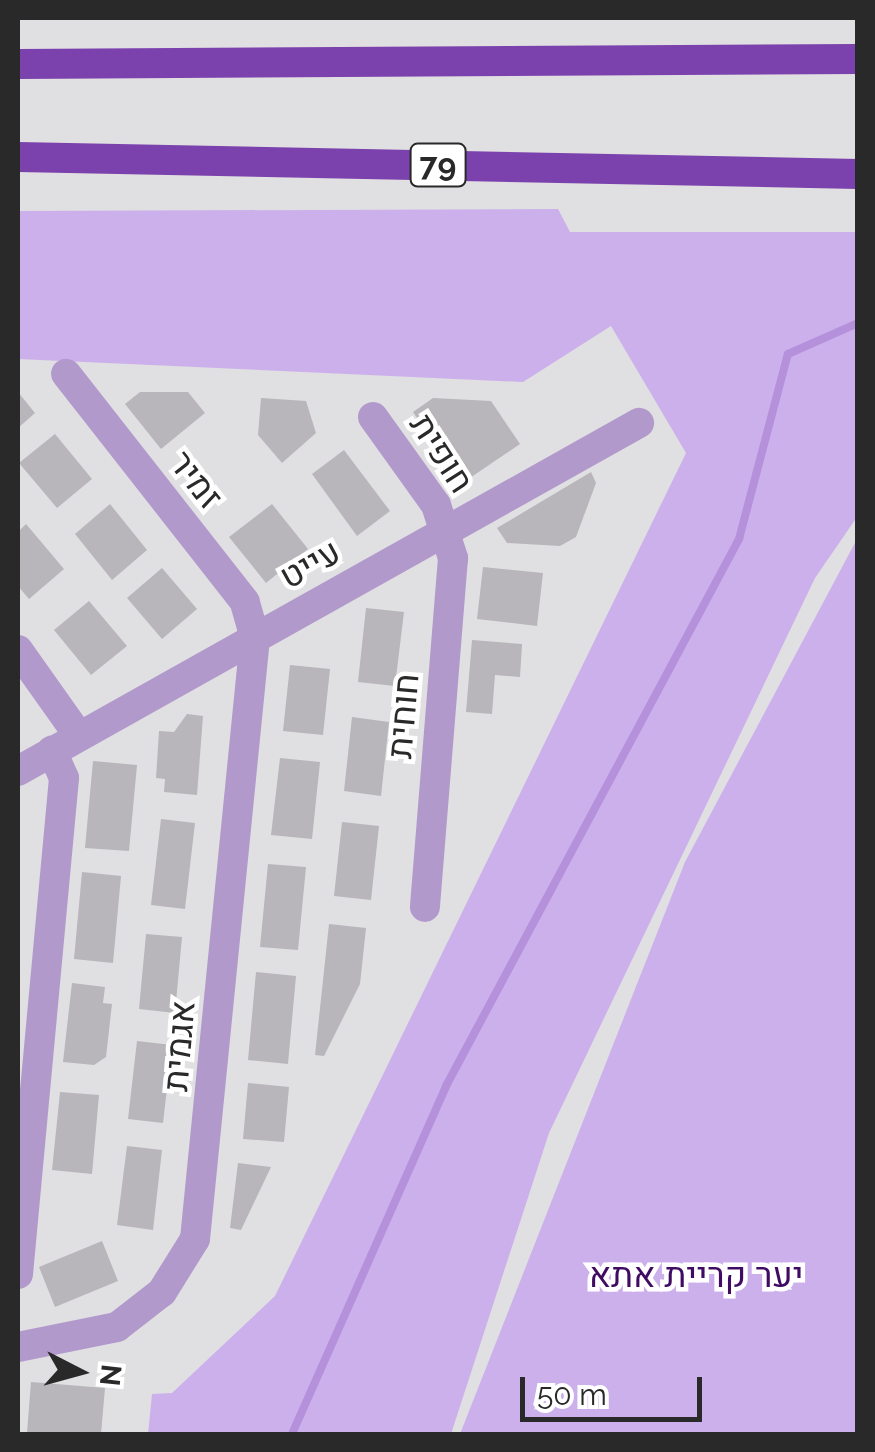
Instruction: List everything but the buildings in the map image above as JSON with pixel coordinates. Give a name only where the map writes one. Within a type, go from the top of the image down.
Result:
[{"type":"highway","points":[[18,64],[858,59]]},
{"type":"highway","name":"79","points":[[18,156],[858,174]]},
{"type":"street","name":"זמיר","points":[[66,374],[244,602],[255,638]]},
{"type":"street","name":"חופית","points":[[373,417],[427,488],[446,531]]},
{"type":"street","name":"עייט","points":[[18,770],[638,424]]},
{"type":"street","name":"חוחית","points":[[425,907],[452,571],[446,531]]},
{"type":"street","name":"אגמית","points":[[18,1346],[117,1327],[162,1292],[195,1240],[255,638]]},
{"type":"street","points":[[18,650],[79,736]]},
{"type":"street","points":[[18,1274],[64,778],[52,752]]},
{"type":"green space","points":[[558,209],[570,232],[857,232],[857,517],[815,578],[549,1133],[451,1434],[148,1434],[152,1394],[172,1393],[275,1296],[686,453],[611,326],[523,382],[18,359],[18,211]]},
{"type":"green space","name":"יער קריית אתא","points":[[857,539],[857,1434],[460,1434],[685,862]]},
{"type":"waterway","points":[[292,1434],[446,1086],[739,539],[788,354],[858,323]]}]
